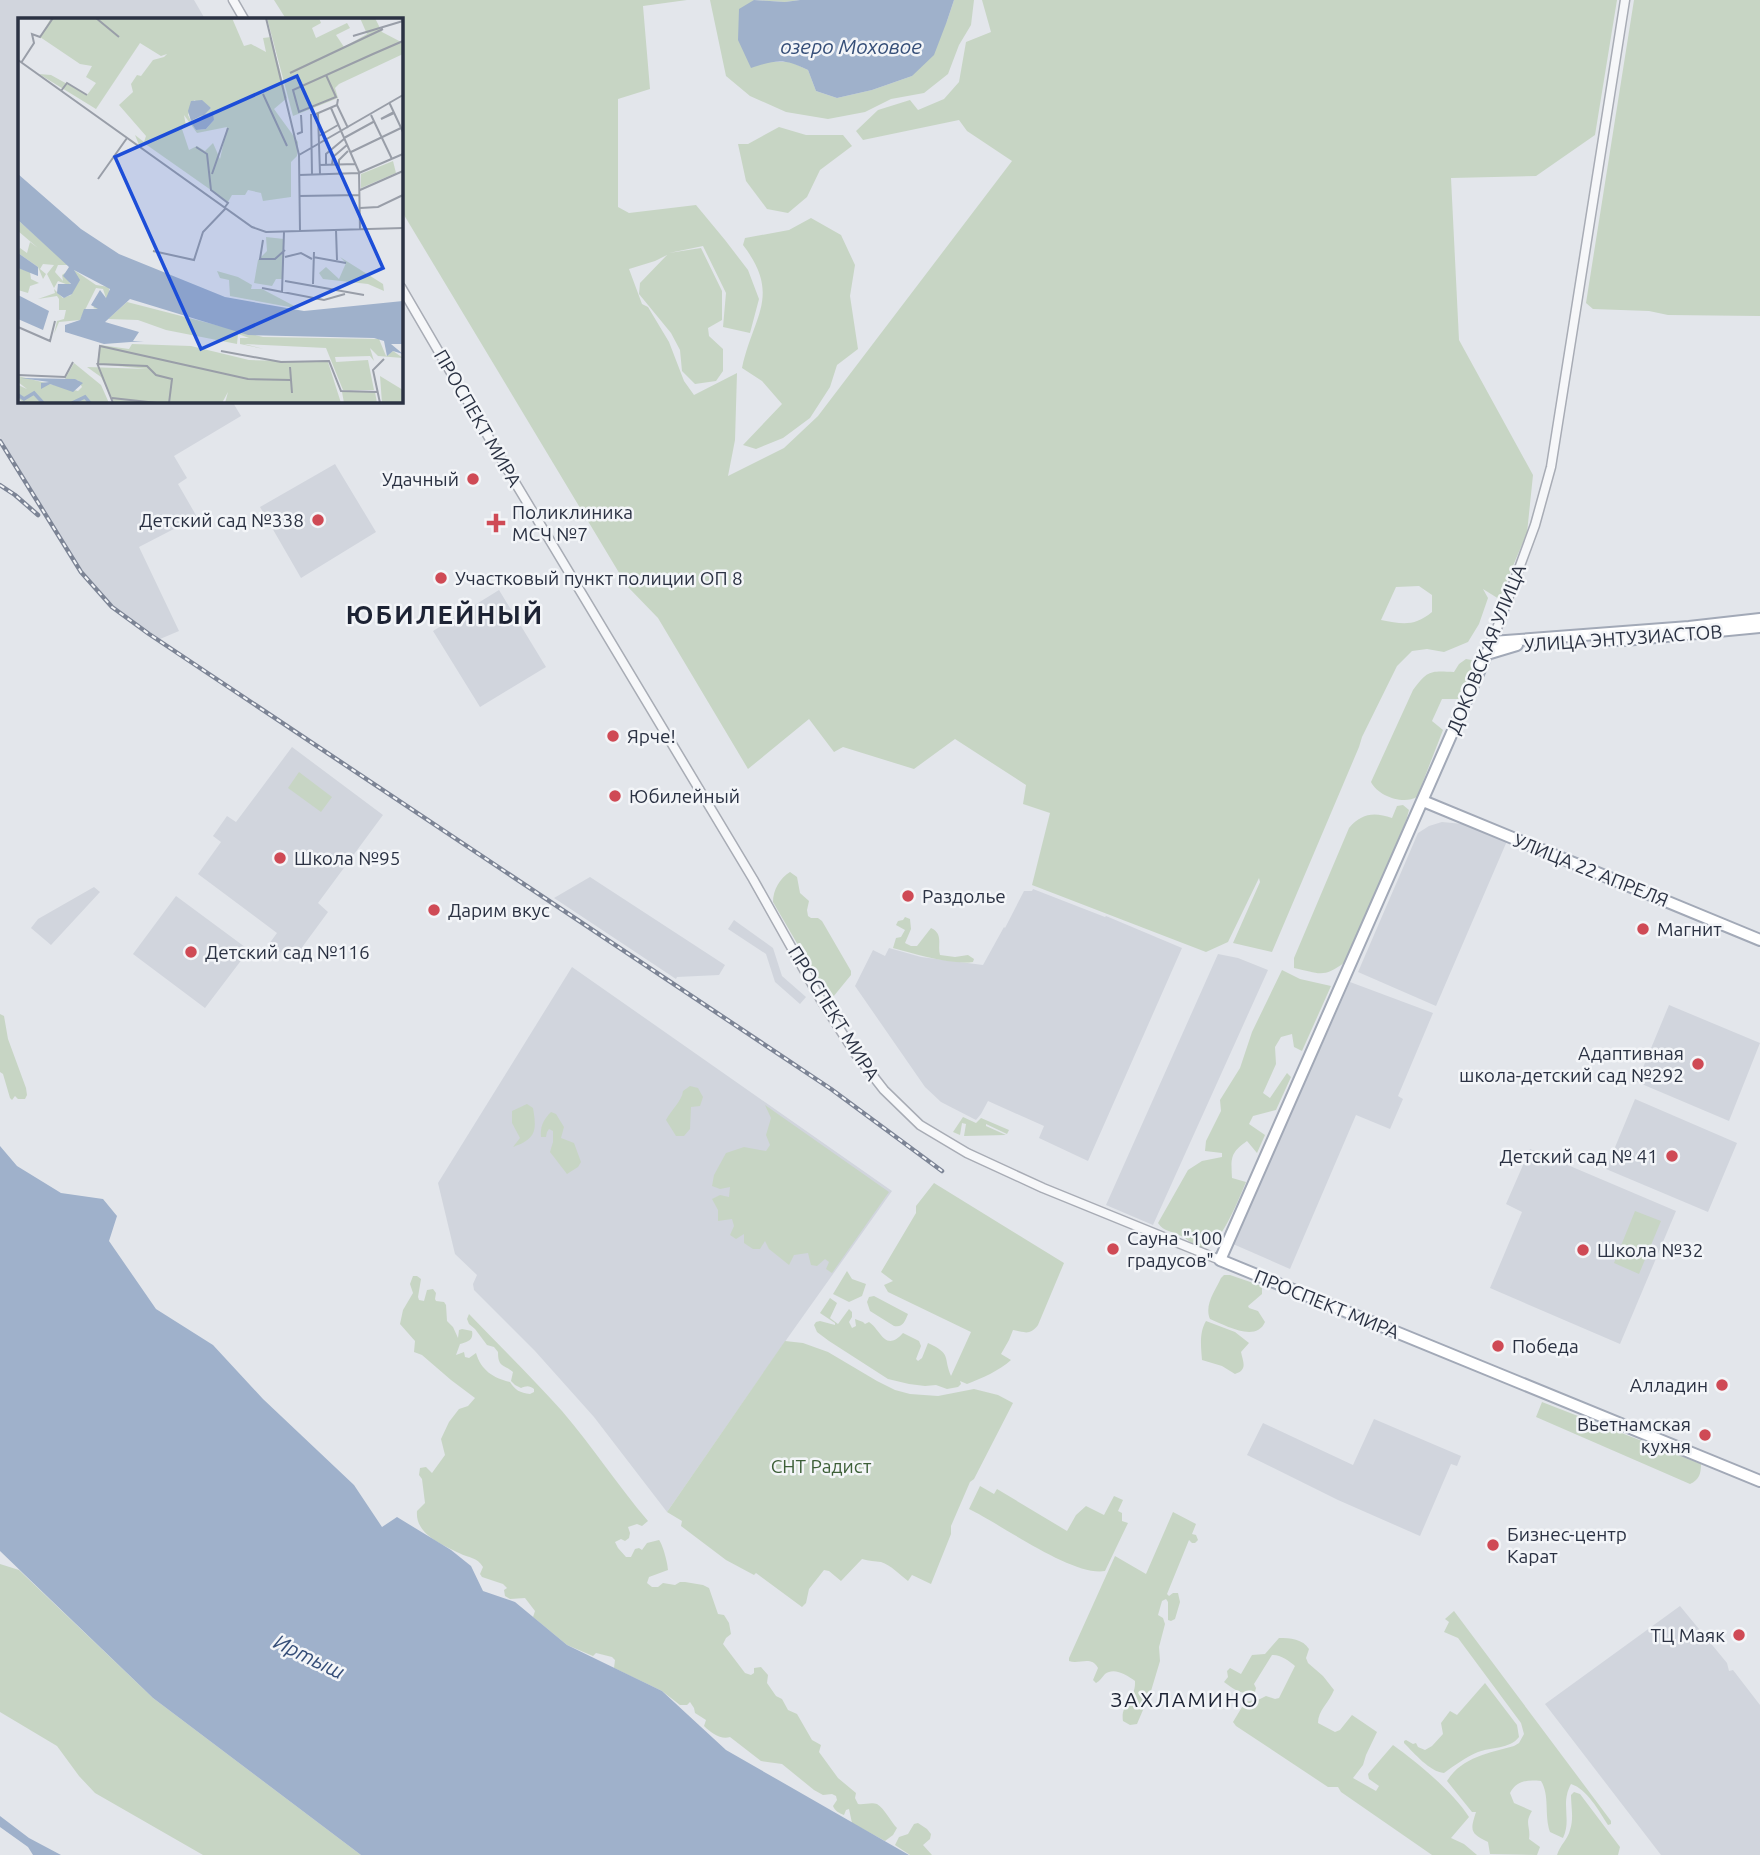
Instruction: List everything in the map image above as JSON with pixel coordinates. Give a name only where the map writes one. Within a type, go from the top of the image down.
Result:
[{"type":"main road","name":"УЛИЦА ЭНТУЗИАСТОВ","points":[[1492,642],[1760,619]]},
{"type":"main road","name":"УЛИЦА ЭНТУЗИАСТОВ","points":[[1487,654],[1514,646],[1625,640],[1760,627]]},
{"type":"main road","name":"ДОКОВСКАЯ УЛИЦА","points":[[1220,1260],[1492,642]]},
{"type":"main road","name":"УЛИЦА 22 АПРЕЛЯ","points":[[1423,801],[1760,940]]},
{"type":"main road","name":"ПРОСПЕКТ МИРА","points":[[1220,1260],[1760,1481]]},
{"type":"street","points":[[233,0],[243,18]]},
{"type":"street","name":"ДОКОВСКАЯ УЛИЦА","points":[[1492,642],[1535,525],[1551,467],[1625,0]]},
{"type":"street","name":"ПРОСПЕКТ МИРА","points":[[402,289],[748,870],[821,1000],[855,1053],[884,1090],[920,1125],[967,1153],[1043,1188],[1220,1260]]},
{"type":"shaded area","points":[[0,0],[194,0],[204,18],[18,18],[18,402],[233,402],[241,416],[174,456],[187,478],[178,484],[197,517],[139,547],[179,631],[160,639],[113,607],[82,571],[0,437]]},
{"type":"shaded area","name":"Детский сад №338","points":[[335,464],[376,532],[301,578],[260,507]]},
{"type":"shaded area","points":[[499,590],[546,667],[480,707],[433,631]]},
{"type":"shaded area","name":"Школа №95","points":[[292,747],[383,815],[318,903],[328,912],[292,961],[269,944],[277,933],[198,874],[221,842],[213,836],[227,816],[236,822]]},
{"type":"shaded area","points":[[1442,822],[1463,824],[1507,841],[1436,1006],[1358,972],[1418,833]]},
{"type":"shaded area","points":[[590,877],[725,965],[719,975],[676,979],[554,898]]},
{"type":"shaded area","points":[[94,887],[100,892],[51,945],[31,928],[38,919]]},
{"type":"shaded area","points":[[1033,889],[1182,948],[1088,1161],[1039,1138],[1044,1126],[988,1101],[976,1120],[941,1102],[925,1087],[855,986],[873,950],[885,956],[889,948],[921,957],[983,965],[1024,891]]},
{"type":"shaded area","name":"Детский сад №116","points":[[176,896],[249,950],[205,1008],[133,954]]},
{"type":"shaded area","points":[[734,920],[773,948],[782,976],[806,997],[800,1004],[775,982],[766,954],[728,929]]},
{"type":"shaded area","points":[[1218,954],[1238,958],[1268,970],[1153,1225],[1106,1205]]},
{"type":"shaded area","points":[[572,967],[892,1191],[667,1512],[594,1417],[535,1351],[474,1290],[473,1284],[477,1275],[455,1254],[438,1183]]},
{"type":"shaded area","points":[[1350,982],[1433,1013],[1398,1096],[1403,1099],[1390,1129],[1356,1115],[1290,1269],[1233,1244]]},
{"type":"shaded area","name":"Адаптивная школа-детский сад №292","points":[[1669,1005],[1760,1043],[1729,1121],[1637,1082]]},
{"type":"shaded area","name":"Детский сад № 41","points":[[1635,1099],[1737,1143],[1708,1212],[1606,1169]]},
{"type":"shaded area","name":"Школа №32","points":[[1530,1149],[1676,1211],[1620,1344],[1490,1288],[1522,1212],[1506,1204]]},
{"type":"shaded area","points":[[1374,1419],[1461,1456],[1457,1466],[1451,1464],[1420,1536],[1338,1500],[1247,1455],[1263,1423],[1353,1465]]},
{"type":"shaded area","points":[[1680,1606],[1727,1663],[1729,1671],[1733,1670],[1760,1705],[1760,1855],[1661,1855],[1545,1704]]},
{"type":"green space","points":[[274,0],[687,0],[643,6],[650,89],[618,99],[618,207],[629,213],[696,205],[748,270],[759,299],[750,333],[723,327],[726,293],[703,246],[669,253],[701,248],[722,291],[722,320],[708,328],[709,336],[723,349],[723,371],[716,381],[695,384],[682,371],[680,350],[671,333],[639,294],[640,283],[667,255],[629,269],[642,304],[648,307],[669,342],[684,381],[694,395],[737,373],[735,440],[728,476],[784,448],[818,416],[1012,161],[967,131],[959,120],[863,140],[856,131],[878,110],[910,100],[918,110],[944,99],[959,82],[966,42],[991,32],[982,0],[1617,0],[1595,135],[1536,176],[1451,178],[1459,340],[1533,475],[1527,533],[1499,599],[1483,589],[1488,598],[1479,624],[1468,642],[1444,652],[1427,649],[1412,651],[1397,666],[1362,737],[1272,952],[1233,943],[1260,882],[1259,878],[1228,942],[1206,952],[1032,885],[1050,813],[1023,804],[1026,785],[955,739],[914,769],[843,747],[834,752],[809,719],[748,769],[658,618],[627,586],[402,212],[402,18],[285,18]],"holes":[[[1419,586],[1432,595],[1432,612],[1413,622],[1381,620],[1396,587]]]},
{"type":"green space","points":[[710,0],[754,0],[771,62],[791,62],[808,70],[816,91],[837,98],[872,90],[912,76],[947,21],[954,0],[974,0],[971,25],[959,45],[948,74],[924,93],[891,99],[865,112],[828,119],[786,112],[750,96],[726,76]]},
{"type":"green space","points":[[754,0],[800,0],[785,2]]},
{"type":"green space","points":[[1634,0],[1760,0],[1760,316],[1668,315],[1649,311],[1593,309],[1586,303]]},
{"type":"green space","points":[[779,127],[806,135],[843,135],[852,146],[820,170],[807,197],[788,213],[767,209],[746,181],[738,144],[748,144]]},
{"type":"green space","points":[[811,218],[841,235],[855,265],[850,296],[858,349],[837,365],[830,387],[810,418],[783,438],[756,449],[743,445],[782,404],[762,381],[742,368],[763,293],[755,263],[743,245],[745,238],[789,230]]},
{"type":"green space","points":[[1466,659],[1477,661],[1460,699],[1442,699],[1432,721],[1443,730],[1417,797],[1405,800],[1385,795],[1371,782],[1413,690],[1426,675],[1434,672],[1454,672]]},
{"type":"green space","points":[[299,772],[332,797],[321,812],[288,788]]},
{"type":"green space","points":[[1403,805],[1409,810],[1406,821],[1345,962],[1326,973],[1294,968],[1294,958],[1349,828],[1369,815],[1392,818],[1397,806]]},
{"type":"green space","points":[[790,872],[797,877],[800,893],[809,901],[808,916],[822,921],[851,971],[851,975],[833,997],[827,995],[773,902],[778,885]]},
{"type":"green space","points":[[905,917],[910,919],[911,929],[905,943],[917,946],[931,928],[939,937],[940,955],[968,955],[974,959],[973,962],[944,960],[893,948],[896,938],[901,937],[905,930],[896,925]]},
{"type":"green space","points":[[1282,970],[1300,979],[1331,986],[1302,1051],[1294,1047],[1292,1034],[1281,1037],[1275,1047],[1276,1064],[1263,1093],[1270,1098],[1287,1073],[1291,1077],[1276,1110],[1253,1116],[1249,1124],[1265,1135],[1257,1153],[1247,1141],[1237,1149],[1232,1161],[1232,1178],[1246,1182],[1218,1238],[1206,1247],[1199,1247],[1158,1223],[1188,1170],[1202,1161],[1222,1157],[1222,1153],[1205,1151],[1206,1141],[1221,1111],[1220,1100],[1240,1068],[1252,1032]]},
{"type":"green space","points":[[0,1014],[4,1016],[8,1039],[26,1088],[25,1099],[15,1096],[12,1100],[10,1098],[0,1072]]},
{"type":"green space","points":[[690,1086],[698,1088],[703,1097],[700,1106],[691,1107],[690,1129],[684,1136],[676,1136],[666,1120],[683,1091]]},
{"type":"green space","points":[[527,1104],[533,1108],[533,1133],[526,1141],[513,1147],[520,1138],[512,1123],[512,1111]]},
{"type":"green space","points":[[765,1105],[889,1192],[832,1273],[826,1269],[829,1262],[825,1259],[817,1266],[811,1265],[808,1253],[794,1255],[789,1265],[769,1249],[765,1241],[760,1249],[753,1249],[744,1243],[744,1234],[736,1239],[730,1235],[734,1226],[732,1219],[718,1221],[718,1210],[712,1199],[720,1195],[729,1197],[730,1187],[720,1189],[712,1186],[714,1175],[726,1153],[744,1147],[766,1151],[770,1145],[766,1135],[771,1118]]},
{"type":"green space","points":[[551,1112],[556,1114],[564,1127],[561,1138],[574,1143],[581,1162],[567,1174],[550,1152],[553,1131],[549,1129],[546,1137],[541,1137],[543,1123]]},
{"type":"green space","points":[[963,1117],[976,1123],[981,1118],[1009,1130],[1007,1134],[986,1124],[1006,1135],[964,1136],[966,1124],[962,1123],[960,1135],[953,1132]]},
{"type":"green space","points":[[934,1183],[1064,1263],[1038,1325],[1029,1332],[1013,1330],[1001,1354],[1011,1360],[984,1377],[967,1384],[960,1381],[958,1387],[947,1389],[936,1385],[909,1384],[888,1379],[829,1341],[817,1332],[814,1325],[820,1321],[835,1325],[820,1313],[830,1298],[837,1303],[830,1318],[838,1324],[849,1309],[852,1312],[849,1322],[852,1328],[856,1326],[855,1319],[865,1324],[869,1322],[887,1340],[897,1339],[903,1333],[919,1341],[921,1346],[916,1359],[918,1361],[928,1343],[944,1353],[951,1376],[971,1332],[888,1292],[884,1285],[893,1281],[881,1272],[916,1213],[916,1206]]},
{"type":"green space","points":[[1635,1211],[1661,1221],[1639,1274],[1614,1263]]},
{"type":"green space","points":[[847,1271],[852,1279],[866,1284],[862,1296],[849,1302],[833,1294]]},
{"type":"green space","points":[[1224,1275],[1262,1286],[1262,1294],[1248,1306],[1258,1311],[1265,1322],[1261,1328],[1248,1332],[1240,1331],[1210,1319],[1209,1303]]},
{"type":"green space","points":[[413,1276],[421,1279],[419,1300],[424,1301],[427,1290],[433,1289],[436,1301],[444,1302],[447,1321],[458,1338],[459,1330],[472,1331],[471,1339],[460,1344],[456,1355],[464,1352],[465,1357],[469,1358],[476,1353],[484,1369],[493,1376],[510,1382],[521,1392],[534,1392],[531,1387],[521,1388],[511,1381],[513,1372],[500,1363],[498,1352],[487,1345],[469,1324],[469,1314],[562,1411],[648,1521],[642,1526],[637,1524],[628,1527],[629,1538],[615,1542],[618,1548],[626,1557],[631,1557],[635,1549],[642,1550],[647,1543],[659,1540],[668,1570],[649,1577],[647,1583],[658,1587],[663,1583],[675,1585],[685,1582],[709,1588],[718,1614],[724,1615],[729,1623],[731,1634],[723,1644],[745,1673],[751,1675],[754,1668],[761,1667],[768,1675],[767,1683],[776,1696],[782,1699],[788,1710],[797,1714],[812,1740],[821,1745],[819,1752],[838,1778],[856,1793],[858,1804],[875,1803],[880,1806],[897,1828],[893,1835],[885,1841],[852,1823],[849,1809],[844,1815],[834,1808],[836,1796],[823,1795],[782,1764],[761,1761],[730,1737],[723,1738],[713,1733],[704,1726],[706,1720],[695,1713],[690,1702],[680,1705],[662,1691],[614,1668],[615,1660],[612,1657],[596,1653],[593,1656],[567,1645],[533,1617],[535,1611],[525,1598],[510,1599],[505,1596],[504,1590],[507,1588],[503,1584],[482,1577],[480,1574],[483,1567],[478,1561],[445,1546],[425,1532],[417,1519],[417,1511],[425,1503],[420,1468],[426,1467],[432,1473],[445,1455],[441,1439],[449,1422],[459,1409],[468,1406],[475,1398],[422,1355],[414,1352],[415,1341],[400,1324],[403,1310],[413,1293],[410,1284]]},
{"type":"green space","points":[[874,1296],[908,1314],[900,1326],[894,1326],[870,1311],[867,1302],[869,1297]]},
{"type":"green space","points":[[1206,1321],[1235,1332],[1249,1343],[1241,1352],[1244,1365],[1242,1370],[1235,1374],[1222,1366],[1202,1360],[1201,1335]]},
{"type":"green space","name":"СНТ Радист","points":[[785,1341],[803,1343],[828,1352],[895,1390],[938,1396],[974,1389],[998,1395],[1013,1403],[970,1482],[931,1584],[912,1575],[908,1581],[885,1563],[862,1559],[841,1581],[824,1570],[809,1589],[806,1603],[802,1607],[756,1573],[754,1575],[726,1560],[681,1526],[682,1521],[667,1512]]},
{"type":"green space","points":[[1542,1402],[1701,1464],[1699,1476],[1690,1484],[1536,1417]]},
{"type":"green space","points":[[980,1486],[994,1494],[997,1489],[1067,1531],[1076,1515],[1086,1506],[1104,1515],[1114,1496],[1123,1500],[1118,1511],[1122,1513],[1122,1521],[1128,1523],[1105,1571],[1091,1571],[1036,1548],[969,1509]]},
{"type":"green space","points":[[1173,1512],[1196,1524],[1192,1534],[1196,1535],[1198,1540],[1192,1543],[1189,1540],[1167,1594],[1169,1596],[1178,1593],[1180,1602],[1175,1619],[1168,1620],[1168,1602],[1166,1599],[1162,1601],[1158,1615],[1163,1618],[1165,1624],[1159,1647],[1160,1661],[1137,1724],[1130,1725],[1123,1721],[1123,1715],[1133,1693],[1135,1681],[1112,1671],[1096,1683],[1093,1680],[1098,1668],[1095,1664],[1088,1661],[1073,1662],[1069,1661],[1069,1658],[1115,1556],[1146,1574]]},
{"type":"green space","points":[[0,1564],[19,1570],[153,1698],[361,1855],[203,1855],[95,1793],[57,1746],[0,1712]]},
{"type":"green space","points":[[1454,1611],[1611,1824],[1608,1825],[1587,1795],[1571,1784],[1566,1798],[1563,1838],[1550,1832],[1544,1787],[1541,1781],[1527,1781],[1519,1783],[1510,1793],[1514,1803],[1532,1811],[1528,1822],[1529,1839],[1540,1847],[1537,1855],[1490,1854],[1488,1842],[1475,1834],[1472,1827],[1476,1812],[1472,1812],[1447,1781],[1468,1761],[1514,1746],[1524,1734],[1521,1723],[1458,1638],[1444,1632],[1449,1622],[1445,1619]]},
{"type":"green space","points":[[1279,1638],[1303,1643],[1309,1649],[1306,1658],[1308,1663],[1334,1690],[1320,1714],[1318,1723],[1335,1732],[1340,1730],[1352,1715],[1377,1732],[1363,1765],[1353,1778],[1376,1791],[1379,1786],[1369,1779],[1368,1774],[1393,1745],[1434,1778],[1462,1807],[1469,1817],[1451,1838],[1477,1855],[1432,1855],[1341,1792],[1338,1787],[1328,1787],[1236,1726],[1233,1722],[1245,1702],[1266,1696],[1279,1698],[1295,1666],[1284,1658],[1272,1655],[1254,1684],[1255,1692],[1251,1693],[1238,1691],[1224,1682],[1228,1677],[1227,1671],[1230,1668],[1241,1674],[1252,1655],[1265,1654]]},
{"type":"green space","points":[[1485,1683],[1517,1725],[1519,1737],[1515,1741],[1474,1754],[1444,1773],[1428,1766],[1404,1743],[1406,1740],[1416,1743],[1425,1750],[1432,1746],[1443,1734],[1441,1723],[1450,1711],[1457,1715]]},
{"type":"green space","points":[[1574,1792],[1580,1794],[1620,1847],[1618,1855],[1557,1855],[1571,1826],[1571,1795]]},
{"type":"green space","points":[[918,1823],[931,1834],[930,1839],[923,1845],[932,1855],[910,1855],[895,1845],[899,1837],[908,1834],[914,1824]]},
{"type":"water","name":"озеро Моховое","points":[[754,0],[954,0],[934,55],[912,76],[872,90],[837,98],[816,91],[808,70],[792,64],[774,62],[751,68],[738,40],[739,9]]},
{"type":"water","name":"Иртыш","points":[[0,1146],[17,1166],[61,1193],[103,1199],[117,1216],[109,1241],[156,1309],[213,1345],[263,1399],[354,1485],[382,1527],[397,1517],[451,1550],[471,1566],[483,1591],[515,1602],[567,1645],[662,1691],[726,1750],[909,1855],[361,1855],[153,1698],[0,1551]]},
{"type":"water","points":[[0,1816],[29,1838],[61,1855],[33,1855],[28,1847],[0,1827]]},
{"type":"railway","points":[[0,441],[81,572],[112,607],[831,1089],[942,1171]]},
{"type":"railway","points":[[0,485],[38,515]]},
{"type":"place","name":"Удачный","points":[[473,479]]},
{"type":"place","name":"Детский сад №338","points":[[318,520]]},
{"type":"place","name":"Поликлиника МСЧ №7","points":[[496,523]]},
{"type":"place","name":"Участковый пункт полиции ОП 8","points":[[441,578]]},
{"type":"place","name":"Ярче!","points":[[613,736]]},
{"type":"place","name":"Юбилейный","points":[[615,796]]},
{"type":"place","name":"Школа №95","points":[[280,858]]},
{"type":"place","name":"Раздолье","points":[[908,896]]},
{"type":"place","name":"Дарим вкус","points":[[434,910]]},
{"type":"place","name":"Магнит","points":[[1643,929]]},
{"type":"place","name":"Детский сад №116","points":[[191,952]]},
{"type":"place","name":"Адаптивная школа-детский сад №292","points":[[1698,1064]]},
{"type":"place","name":"Детский сад № 41","points":[[1672,1156]]},
{"type":"place","name":"Сауна \"100 градусов\"","points":[[1113,1249]]},
{"type":"place","name":"Школа №32","points":[[1583,1250]]},
{"type":"place","name":"Победа","points":[[1498,1346]]},
{"type":"place","name":"Алладин","points":[[1722,1385]]},
{"type":"place","name":"Вьетнамская кухня","points":[[1705,1435]]},
{"type":"place","name":"Бизнес-центр Карат","points":[[1493,1545]]},
{"type":"place","name":"ТЦ Маяк","points":[[1739,1635]]},
{"type":"district","name":"ЮБИЛЕЙНЫЙ","points":[[445,615]]},
{"type":"district","name":"ЗАХЛАМИНО","points":[[1185,1700]]}]
